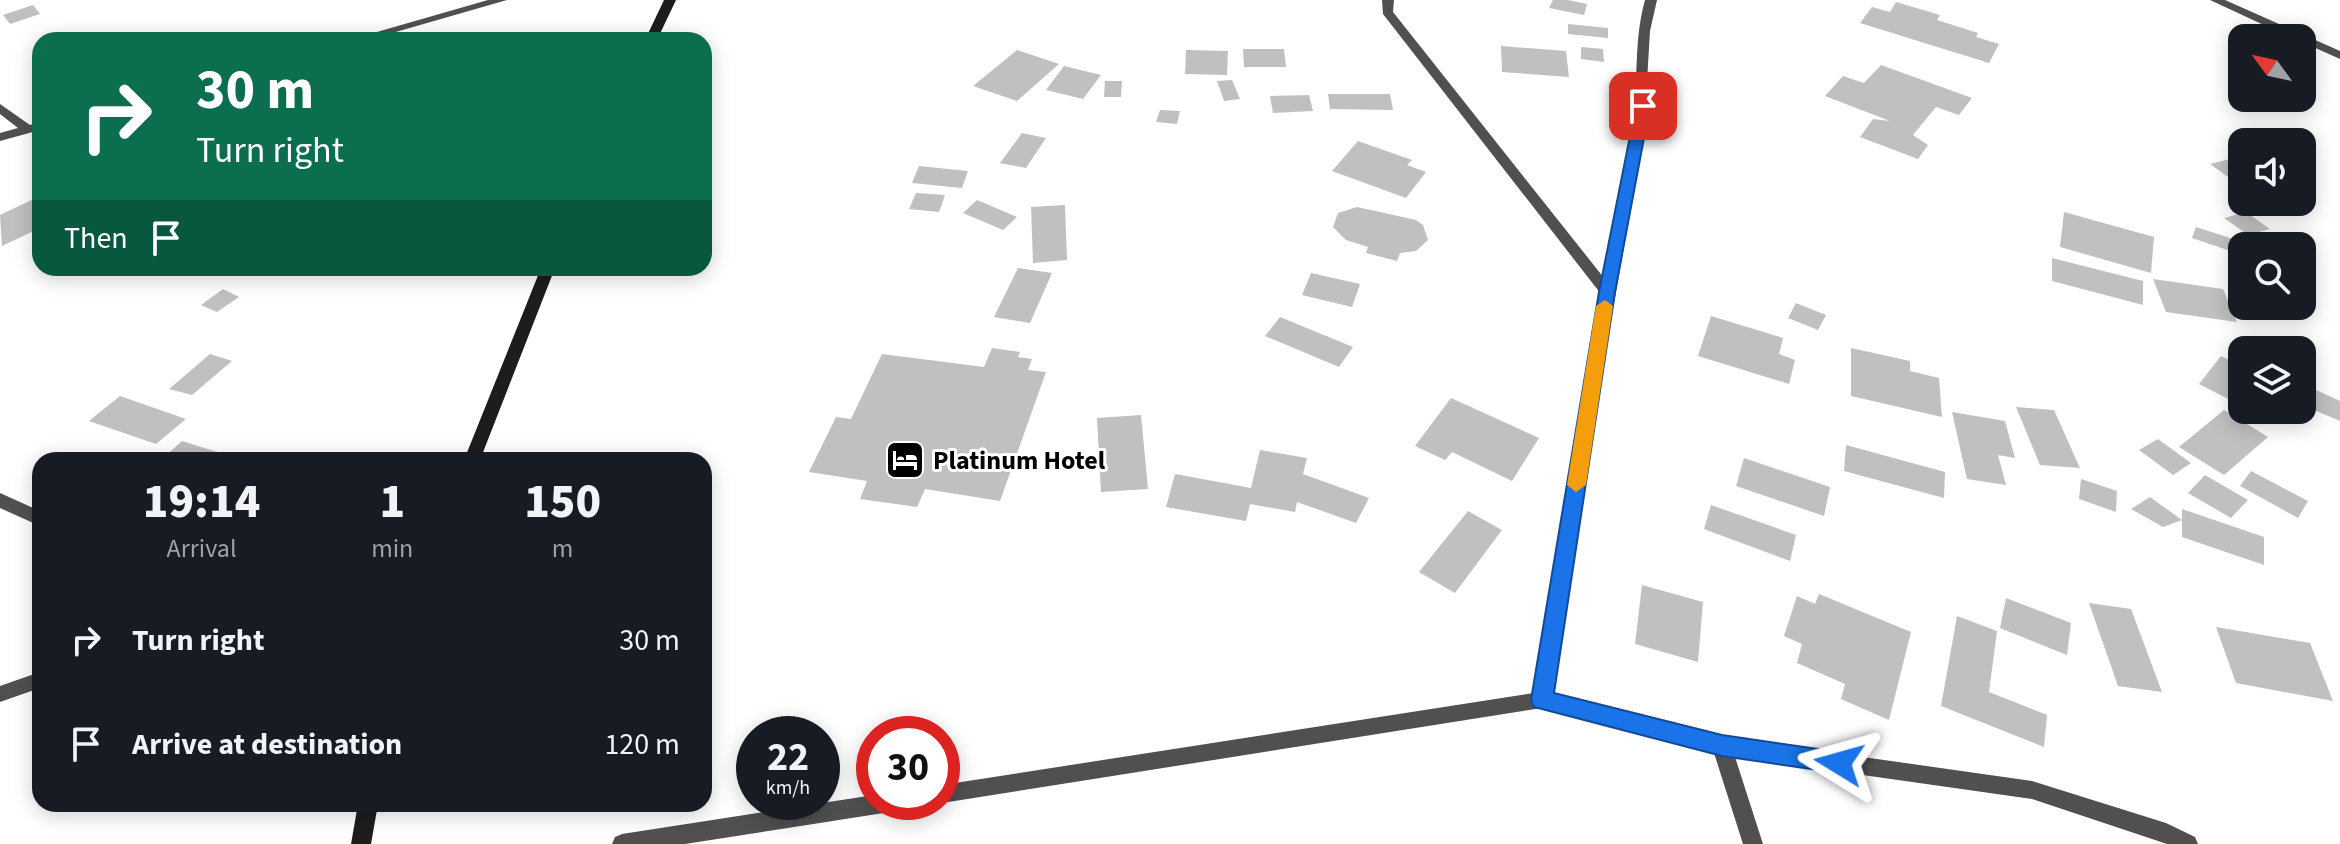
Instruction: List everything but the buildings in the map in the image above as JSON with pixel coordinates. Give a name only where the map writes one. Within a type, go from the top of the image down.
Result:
[{"type":"street","points":[[384,32],[501,0]]},
{"type":"street","points":[[655,32],[670,0]]},
{"type":"street","points":[[1388,0],[1387,12],[1607,292]]},
{"type":"street","points":[[1542,700],[1607,292],[1643,106],[1646,15],[1651,0]]},
{"type":"street","points":[[2216,0],[2340,55]]},
{"type":"street","points":[[0,108],[32,127]]},
{"type":"street","points":[[0,137],[32,129]]},
{"type":"street","points":[[475,452],[545,276]]},
{"type":"street","points":[[0,500],[32,515]]},
{"type":"street","points":[[0,694],[32,683]]},
{"type":"street","points":[[960,791],[1542,700],[1722,746],[2032,790],[2166,833],[2188,844]]},
{"type":"street","points":[[1722,746],[1753,844]]},
{"type":"street","points":[[622,844],[856,807]]},
{"type":"street","points":[[361,844],[367,812]]},
{"type":"slow traffic","points":[[1576,485],[1605,306]]},
{"type":"place","name":"Platinum Hotel","points":[[905,460]]},
{"type":"route","points":[[1643,106],[1607,292],[1542,700],[1722,746],[1839,763]]}]
